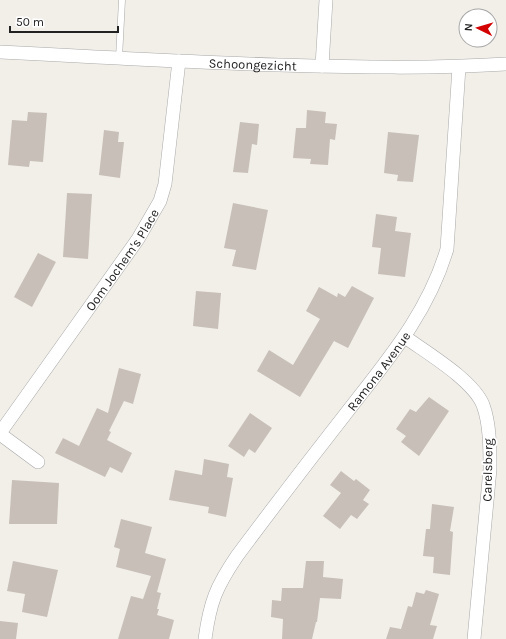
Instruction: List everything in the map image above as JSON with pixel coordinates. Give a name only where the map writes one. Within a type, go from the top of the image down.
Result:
[{"type":"street","points":[[322,66],[326,0]]},
{"type":"street","name":"Schoongezicht","points":[[0,52],[179,62],[322,66],[459,67],[506,64]]},
{"type":"street","name":"Oom Jochem's Place","points":[[0,434],[138,239],[160,201],[165,184],[179,62]]},
{"type":"street","name":"Ramona Avenue","points":[[205,639],[212,603],[219,582],[237,556],[405,337],[430,295],[447,249],[459,67]]},
{"type":"street","name":"Carelsberg","points":[[405,337],[473,388],[483,405],[490,445],[490,469],[474,639]]},
{"type":"street","points":[[0,434],[38,462]]},
{"type":"lane","points":[[119,58],[122,0]]},
{"type":"building","points":[[307,110],[326,112],[325,123],[337,124],[335,140],[330,139],[328,165],[310,164],[311,159],[293,158],[296,128],[306,128]]},
{"type":"building","points":[[28,112],[47,113],[43,162],[30,161],[29,167],[8,165],[12,120],[27,121]]},
{"type":"building","points":[[240,122],[259,124],[257,145],[252,144],[248,173],[233,172]]},
{"type":"building","points":[[104,130],[119,132],[118,142],[124,142],[120,178],[99,175]]},
{"type":"building","points":[[388,132],[419,135],[413,182],[397,181],[398,175],[384,173]]},
{"type":"building","points":[[67,193],[92,194],[88,259],[63,257]]},
{"type":"building","points":[[233,203],[268,210],[256,270],[232,266],[236,250],[224,248]]},
{"type":"building","points":[[376,214],[397,217],[395,231],[411,233],[405,277],[378,274],[381,248],[372,247]]},
{"type":"building","points":[[38,253],[56,262],[32,307],[14,297]]},
{"type":"building","points":[[352,286],[374,298],[348,348],[334,341],[300,397],[257,371],[269,350],[293,365],[320,319],[306,311],[319,287],[337,297],[338,293],[345,297]]},
{"type":"building","points":[[196,291],[221,293],[218,329],[193,326]]},
{"type":"building","points":[[119,368],[141,374],[133,404],[124,401],[109,431],[111,432],[107,440],[132,453],[122,473],[110,467],[105,477],[55,453],[63,438],[79,446],[97,408],[108,413]]},
{"type":"building","points":[[429,397],[449,411],[419,456],[401,442],[406,436],[396,429],[410,409],[416,412]]},
{"type":"building","points":[[250,413],[272,428],[255,453],[249,449],[244,457],[228,446]]},
{"type":"building","points":[[204,459],[229,464],[227,477],[233,478],[226,517],[208,513],[209,507],[169,500],[175,470],[202,475]]},
{"type":"building","points":[[341,471],[354,481],[356,479],[370,490],[363,500],[369,504],[357,519],[351,515],[340,529],[323,516],[341,493],[330,485]]},
{"type":"building","points":[[12,480],[59,483],[57,524],[9,524]]},
{"type":"building","points":[[432,504],[454,507],[450,531],[453,532],[450,575],[433,573],[434,557],[423,556],[426,529],[430,529]]},
{"type":"building","points":[[121,519],[152,527],[145,553],[166,559],[157,592],[161,593],[157,615],[174,620],[169,639],[118,639],[131,596],[143,599],[151,576],[116,567],[120,549],[114,547]]},
{"type":"building","points":[[13,561],[58,570],[47,617],[22,612],[25,594],[7,591]]},
{"type":"building","points":[[306,561],[324,561],[323,577],[343,579],[341,599],[320,598],[317,622],[312,639],[282,639],[283,619],[271,617],[272,600],[281,601],[282,588],[303,588]]},
{"type":"building","points":[[426,590],[439,594],[430,625],[437,626],[433,639],[386,639],[390,627],[401,629],[408,606],[412,607],[416,592],[424,594]]},
{"type":"building","points":[[0,621],[18,623],[16,639],[0,639]]}]
